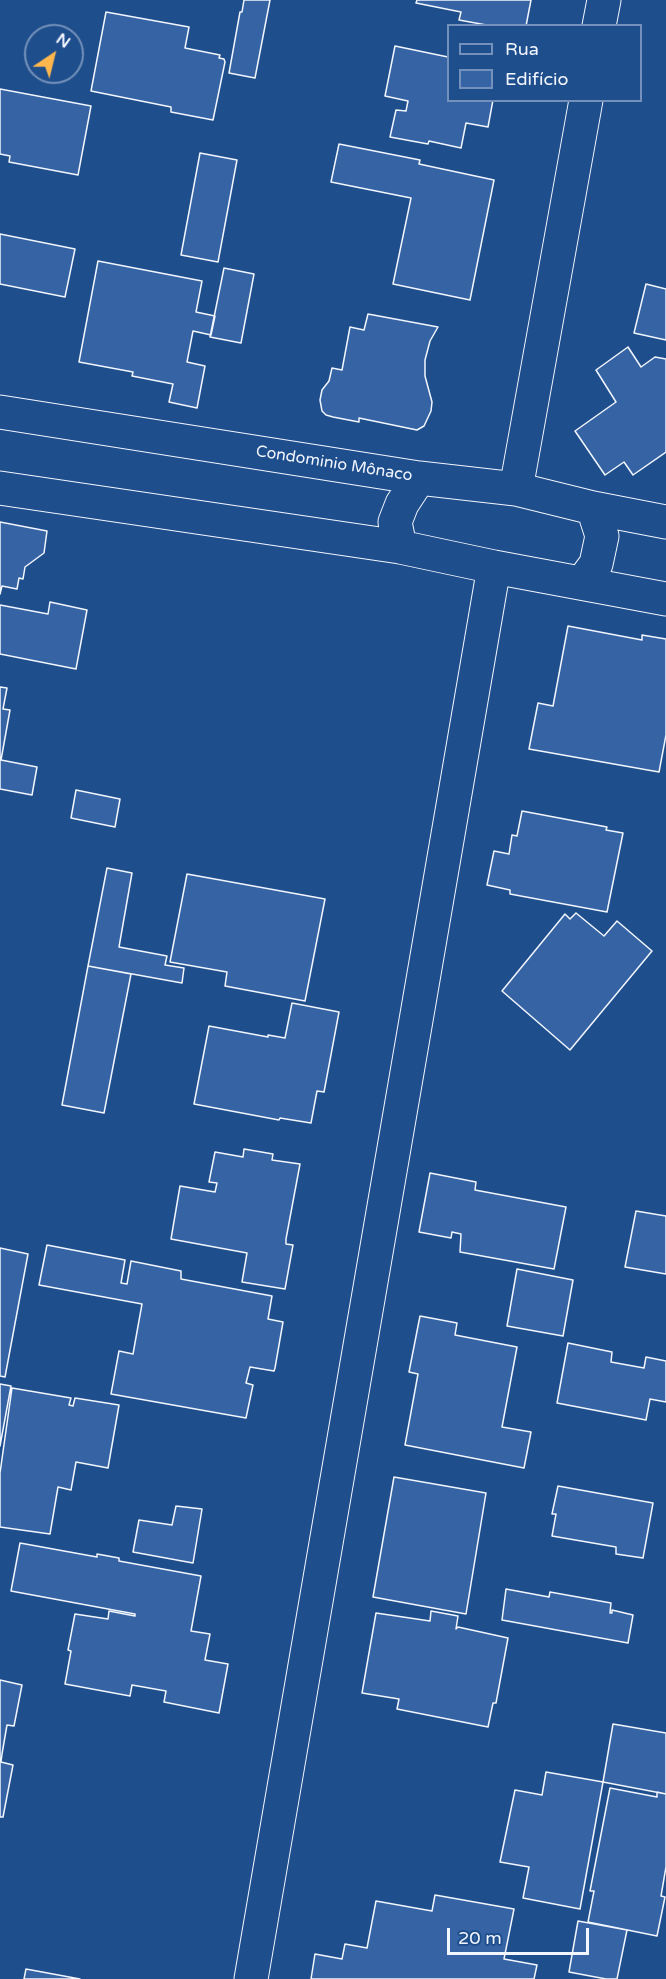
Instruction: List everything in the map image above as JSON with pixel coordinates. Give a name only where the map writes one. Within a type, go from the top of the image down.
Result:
[{"type":"street","points":[[599,24],[604,0]]},
{"type":"street","points":[[516,489],[586,102]]},
{"type":"street","name":"Condominio Mônaco","points":[[0,412],[419,478],[516,489],[593,508],[666,522]]},
{"type":"street","points":[[400,547],[395,522],[402,504],[419,478]]},
{"type":"street","points":[[0,488],[400,547],[666,599]]},
{"type":"street","points":[[582,583],[596,564],[602,537],[593,508]]},
{"type":"street","points":[[251,1979],[494,567]]},
{"type":"building","points":[[244,0],[270,0],[255,78],[229,73]]},
{"type":"building","points":[[417,0],[531,0],[526,24],[481,24],[459,20],[461,12],[416,3]]},
{"type":"building","points":[[106,12],[189,27],[185,48],[220,55],[219,58],[224,59],[213,120],[171,112],[171,107],[91,91]]},
{"type":"building","points":[[395,46],[447,57],[447,102],[493,102],[488,127],[466,123],[461,148],[429,141],[428,144],[390,137],[396,110],[406,111],[408,101],[385,96]]},
{"type":"building","points":[[0,89],[91,106],[78,175],[9,162],[10,156],[0,154]]},
{"type":"building","points":[[339,144],[420,160],[419,164],[494,180],[470,300],[393,284],[411,198],[331,182]]},
{"type":"building","points":[[200,153],[237,160],[218,262],[181,255]]},
{"type":"building","points":[[0,234],[75,249],[65,297],[0,284]]},
{"type":"building","points":[[98,261],[202,281],[196,312],[215,316],[211,335],[193,331],[187,362],[205,366],[197,408],[169,402],[173,384],[132,376],[133,372],[79,362]]},
{"type":"building","points":[[224,268],[254,274],[241,343],[210,337]]},
{"type":"building","points":[[646,284],[666,289],[666,340],[634,333]]},
{"type":"building","points":[[368,314],[438,327],[430,341],[425,360],[425,376],[432,402],[431,411],[424,426],[417,430],[359,418],[359,422],[333,417],[322,411],[320,400],[322,390],[329,381],[332,368],[342,370],[350,327],[364,330]]},
{"type":"building","points":[[628,347],[641,367],[655,357],[666,359],[666,452],[633,475],[624,462],[605,475],[575,431],[616,402],[596,370]]},
{"type":"building","points":[[0,522],[47,531],[44,553],[25,567],[23,579],[19,578],[17,589],[2,586],[0,594]]},
{"type":"building","points":[[50,602],[87,610],[76,669],[0,654],[0,605],[48,614]]},
{"type":"building","points":[[568,626],[642,640],[642,635],[666,639],[666,735],[659,772],[529,749],[538,703],[553,706]]},
{"type":"building","points":[[0,687],[7,688],[3,709],[10,710],[1,760],[37,767],[32,795],[0,789]]},
{"type":"building","points":[[76,790],[120,799],[115,827],[71,818]]},
{"type":"building","points":[[522,811],[607,827],[606,830],[623,833],[607,912],[510,894],[510,890],[487,885],[494,851],[509,854],[512,835],[517,836]]},
{"type":"building","points":[[107,868],[132,873],[119,947],[167,956],[165,965],[184,968],[182,983],[88,966]]},
{"type":"building","points":[[187,874],[325,899],[305,1001],[225,986],[227,972],[170,962]]},
{"type":"building","points":[[576,913],[604,936],[617,921],[652,951],[570,1050],[502,991],[565,914],[570,919]]},
{"type":"building","points":[[88,966],[131,974],[104,1113],[62,1105]]},
{"type":"building","points":[[292,1003],[339,1012],[324,1092],[317,1091],[311,1123],[280,1118],[279,1120],[194,1104],[209,1026],[285,1038]]},
{"type":"building","points":[[244,1149],[273,1154],[272,1160],[300,1164],[286,1239],[286,1244],[293,1245],[285,1289],[242,1282],[247,1253],[171,1239],[180,1186],[215,1192],[217,1183],[209,1182],[215,1152],[243,1157]]},
{"type":"building","points":[[430,1173],[476,1182],[475,1190],[566,1207],[554,1269],[460,1252],[461,1234],[452,1232],[451,1238],[419,1232]]},
{"type":"building","points":[[636,1211],[666,1216],[666,1274],[625,1267]]},
{"type":"building","points":[[47,1245],[125,1260],[121,1283],[127,1284],[131,1261],[181,1271],[181,1279],[272,1296],[268,1319],[283,1322],[275,1368],[274,1371],[250,1367],[246,1383],[253,1385],[246,1418],[111,1394],[119,1351],[133,1354],[142,1304],[39,1285]]},
{"type":"building","points":[[0,1248],[28,1254],[5,1377],[0,1376]]},
{"type":"building","points":[[517,1269],[573,1280],[563,1336],[507,1326]]},
{"type":"building","points":[[420,1316],[457,1323],[455,1335],[517,1347],[502,1427],[531,1432],[524,1468],[405,1445],[418,1374],[409,1372]]},
{"type":"building","points":[[568,1343],[612,1352],[611,1362],[644,1368],[646,1357],[666,1361],[666,1402],[650,1399],[646,1420],[557,1403]]},
{"type":"building","points":[[0,1384],[11,1386],[0,1446]]},
{"type":"building","points":[[12,1388],[71,1398],[69,1405],[73,1406],[75,1398],[119,1405],[108,1468],[76,1462],[71,1490],[58,1487],[50,1534],[0,1527],[0,1473]]},
{"type":"building","points":[[394,1477],[486,1493],[466,1614],[373,1597]]},
{"type":"building","points":[[558,1486],[653,1503],[643,1558],[616,1554],[616,1547],[552,1536],[556,1514],[552,1514]]},
{"type":"building","points":[[176,1506],[202,1509],[193,1563],[133,1552],[139,1520],[172,1525]]},
{"type":"building","points":[[20,1543],[97,1557],[97,1554],[119,1558],[119,1561],[201,1576],[191,1631],[210,1634],[205,1660],[228,1664],[219,1713],[164,1702],[166,1691],[132,1685],[130,1696],[65,1684],[71,1651],[68,1650],[75,1614],[108,1619],[109,1611],[135,1616],[135,1614],[11,1591]]},
{"type":"building","points":[[506,1589],[549,1597],[550,1592],[611,1603],[610,1613],[612,1610],[633,1615],[628,1643],[502,1620]]},
{"type":"building","points":[[431,1611],[458,1616],[456,1629],[458,1627],[508,1638],[496,1703],[493,1703],[488,1727],[397,1709],[399,1699],[362,1693],[376,1613],[430,1621]]},
{"type":"building","points":[[0,1680],[22,1685],[14,1726],[7,1725],[2,1754],[1,1762],[13,1765],[3,1817],[0,1817]]},
{"type":"building","points":[[613,1724],[666,1733],[666,1794],[603,1782]]},
{"type":"building","points":[[546,1772],[603,1782],[580,1909],[523,1898],[529,1867],[500,1862],[515,1790],[542,1795]]},
{"type":"building","points":[[610,1788],[657,1797],[657,1792],[666,1794],[666,1867],[661,1896],[665,1897],[657,1936],[588,1922],[594,1891],[590,1891]]},
{"type":"building","points":[[435,1895],[514,1909],[504,1959],[537,1965],[534,1979],[311,1979],[315,1954],[342,1959],[345,1944],[367,1948],[376,1901],[432,1911]]},
{"type":"building","points":[[578,1921],[627,1930],[617,1979],[569,1972]]},
{"type":"building","points":[[26,1969],[80,1979],[24,1979]]}]
